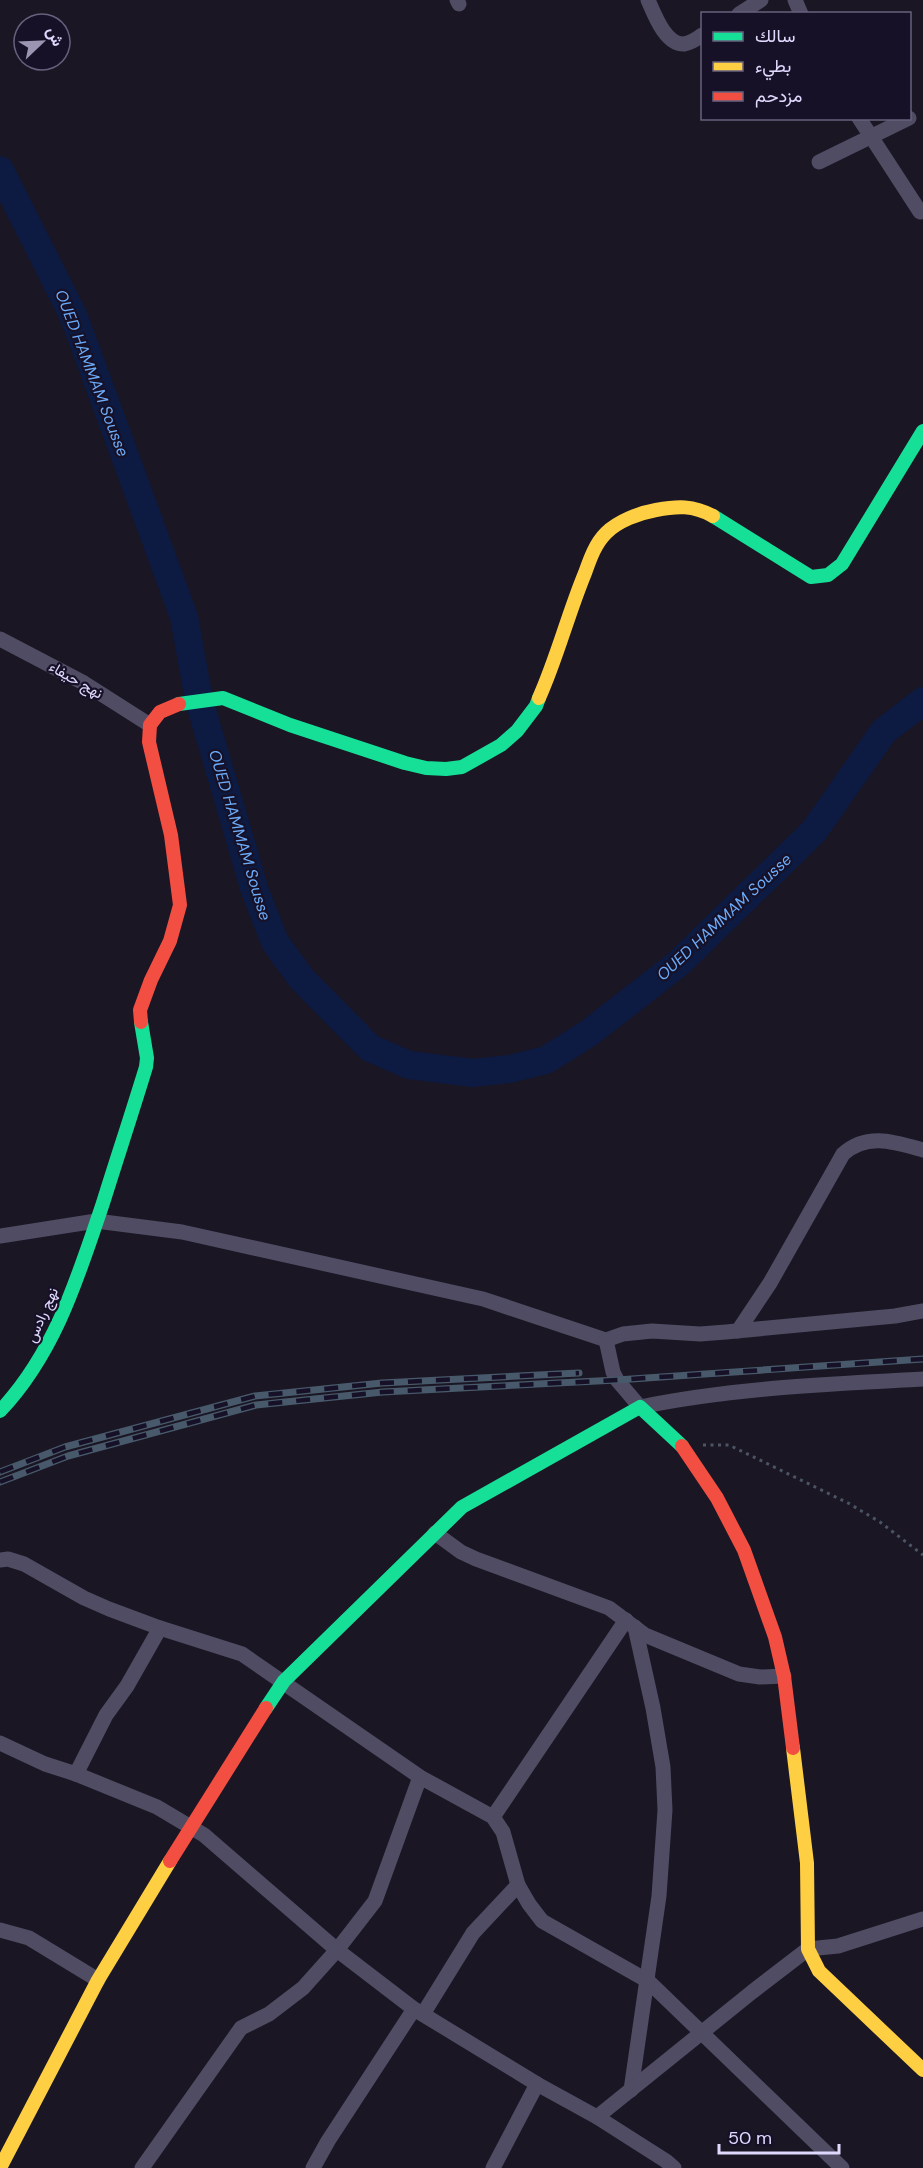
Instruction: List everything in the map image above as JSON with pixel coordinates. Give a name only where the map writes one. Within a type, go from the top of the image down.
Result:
[{"type":"street","points":[[648,0],[658,21],[674,41],[684,44],[701,36]]},
{"type":"street","points":[[742,12],[761,0]]},
{"type":"street","points":[[860,120],[921,212]]},
{"type":"street","points":[[819,162],[905,120]]},
{"type":"street","points":[[150,725],[160,712],[182,703],[223,698],[290,725],[405,763],[446,769],[462,767],[501,746],[517,731],[536,706],[571,606],[595,548],[604,534],[616,525],[649,511],[676,506],[691,507],[704,511],[731,526],[811,577],[822,579],[842,564],[923,431]]},
{"type":"street","name":"نهج حيفاء","points":[[0,639],[84,683],[150,725]]},
{"type":"street","name":"نهج رادس","points":[[0,1411],[13,1399],[35,1368],[61,1320],[146,1067],[141,1010],[151,980],[170,941],[180,905],[171,835],[149,742],[150,725]]},
{"type":"street","points":[[738,1331],[770,1284],[843,1154],[854,1145],[870,1140],[887,1140],[923,1150]]},
{"type":"street","points":[[0,1236],[96,1221],[182,1232],[483,1299],[606,1340],[623,1334],[652,1331],[700,1334],[895,1316],[923,1311]]},
{"type":"street","points":[[606,1340],[617,1380],[640,1407],[682,1446],[717,1498],[744,1550],[772,1627],[784,1676],[807,1863],[808,1949],[819,1971],[923,2070]]},
{"type":"street","points":[[0,2168],[98,1980],[190,1827],[284,1681],[462,1507],[640,1407],[678,1399],[800,1386],[923,1379]]},
{"type":"street","points":[[435,1533],[476,1559],[609,1608],[645,1635],[739,1674],[760,1677],[784,1676]]},
{"type":"street","points":[[0,1560],[8,1559],[24,1564],[92,1602],[160,1628],[242,1654],[420,1777],[493,1817],[503,1832],[518,1885],[542,1921],[648,1981],[842,2168]]},
{"type":"street","points":[[493,1817],[630,1624]]},
{"type":"street","points":[[630,1624],[655,1718],[663,1767],[665,1810],[659,1896],[631,2090]]},
{"type":"street","points":[[76,1774],[106,1715],[127,1686],[160,1628]]},
{"type":"street","points":[[0,1743],[45,1764],[157,1807],[204,1835],[337,1950],[418,2011],[537,2084],[597,2117],[667,2166]]},
{"type":"street","points":[[142,2168],[241,2028],[269,2014],[303,1988],[337,1950],[375,1901],[420,1777]]},
{"type":"street","points":[[313,2168],[327,2141],[473,1933],[518,1885]]},
{"type":"street","points":[[597,2117],[808,1949],[838,1946],[923,1919]]},
{"type":"street","points":[[0,1930],[29,1938],[98,1980]]},
{"type":"street","points":[[493,2168],[537,2084]]},
{"type":"path","points":[[682,1446],[729,1445],[864,1511],[923,1555]]},
{"type":"waterway","name":"OUED HAMMAM Sousse","points":[[0,170],[74,317],[184,617],[199,700],[255,891],[275,942],[301,978],[370,1048],[409,1065],[473,1073],[510,1069],[546,1060],[589,1033],[679,963],[814,831],[884,731],[923,701]]},
{"type":"railway","points":[[0,1482],[68,1456],[256,1405],[383,1392],[617,1380],[923,1359]]},
{"type":"railway","points":[[0,1472],[65,1447],[255,1396],[382,1383],[579,1373]]},
{"type":"traffic: fast","points":[[713,516],[811,577],[828,575],[842,564],[923,431]]},
{"type":"traffic: fast","points":[[179,704],[223,698],[290,725],[405,763],[426,768],[446,769],[462,767],[501,745],[517,731],[536,706],[539,698]]},
{"type":"traffic: fast","points":[[0,1411],[36,1364],[50,1339],[84,1259],[146,1067],[147,1058],[141,1022]]},
{"type":"traffic: fast","points":[[266,1708],[284,1681],[462,1507],[640,1407],[682,1446]]},
{"type":"traffic: slow","points":[[539,698],[591,557],[606,533],[629,518],[664,509],[692,508],[713,516]]},
{"type":"traffic: slow","points":[[793,1748],[807,1863],[808,1949],[819,1971],[923,2070]]},
{"type":"traffic: slow","points":[[0,2168],[98,1980],[170,1861]]},
{"type":"traffic: jam","points":[[141,1022],[140,1010],[151,980],[170,941],[180,905],[171,835],[149,742],[150,725],[160,712],[179,704]]},
{"type":"traffic: jam","points":[[682,1446],[717,1498],[744,1550],[775,1637],[784,1676],[793,1748]]},
{"type":"traffic: jam","points":[[170,1861],[266,1708]]}]
